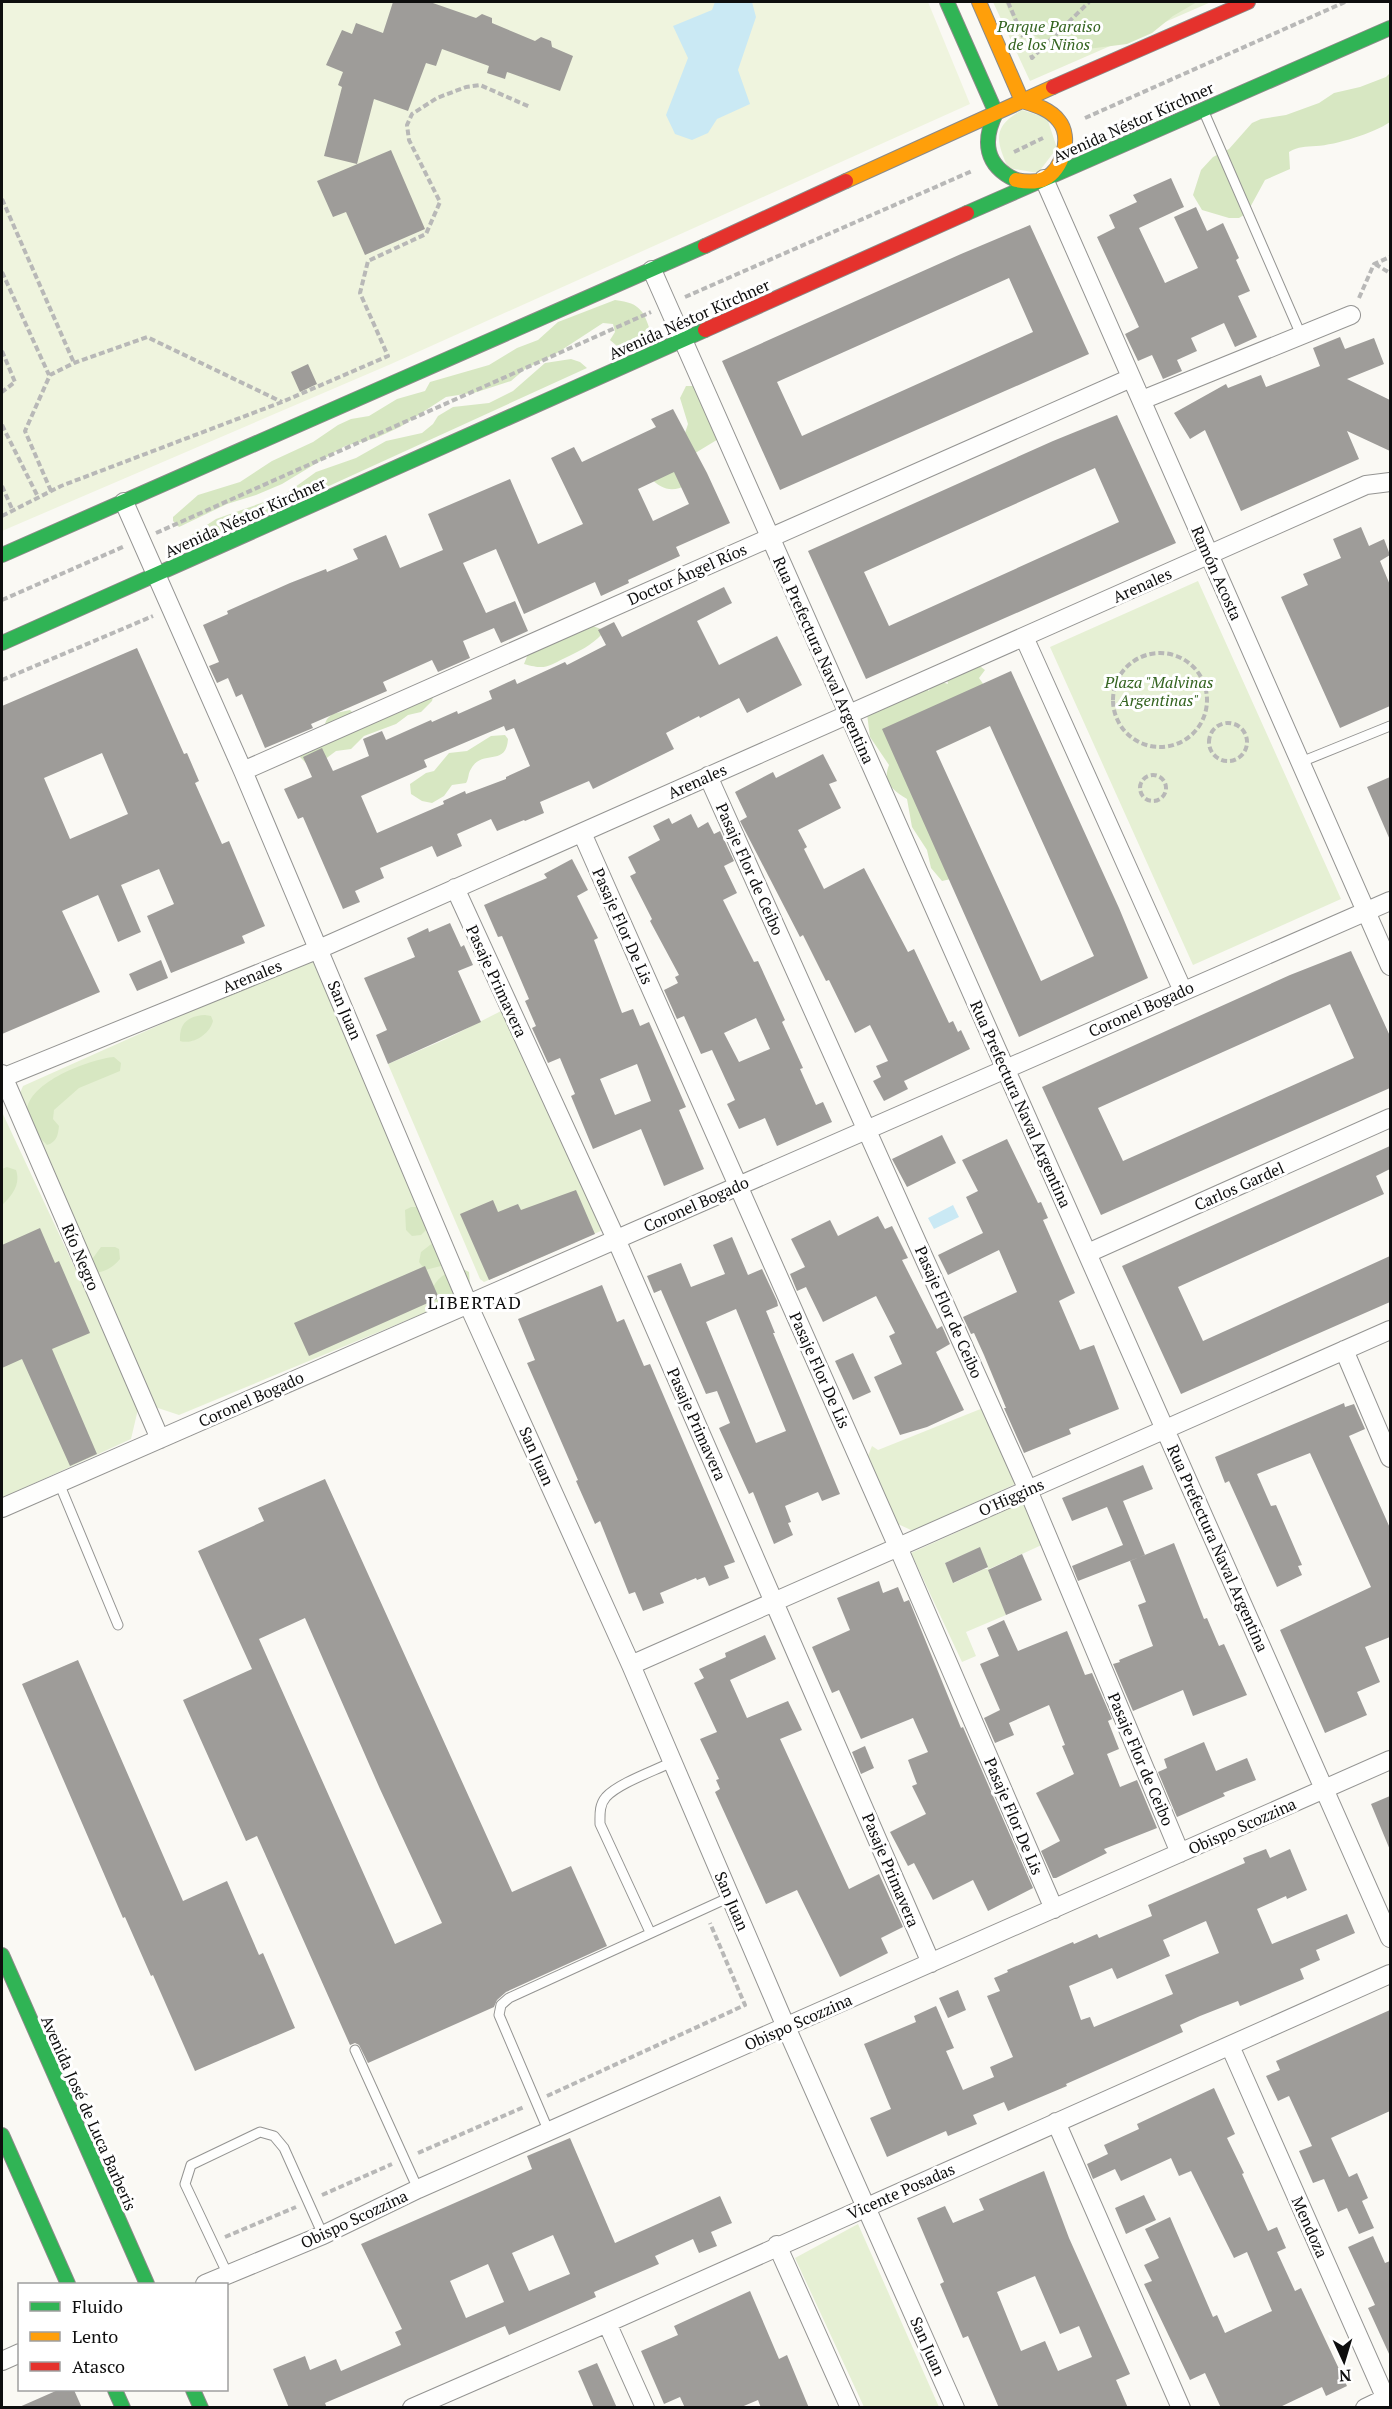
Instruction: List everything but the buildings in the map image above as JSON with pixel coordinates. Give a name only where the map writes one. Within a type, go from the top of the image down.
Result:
[{"type":"main road","points":[[947,2],[996,113]]},
{"type":"main road","points":[[979,2],[1022,101]]},
{"type":"main road","points":[[2,555],[652,270],[1022,101],[1248,2]]},
{"type":"main road","name":"Avenida Néstor Kirchner","points":[[2,643],[1044,179],[1390,28]]},
{"type":"main road","points":[[996,113],[988,129],[987,145],[993,163],[1006,176],[1023,181],[1044,179],[1059,165],[1066,148],[1065,128],[1054,114],[1040,105],[1022,101]]},
{"type":"main road","name":"Avenida José de Luca Barberis","points":[[2,1955],[147,2283]]},
{"type":"main road","points":[[2,2135],[68,2283]]},
{"type":"main road","points":[[115,2391],[123,2408]]},
{"type":"main road","points":[[193,2391],[201,2408]]},
{"type":"street","name":"Ramón Acosta","points":[[1044,179],[1390,966]]},
{"type":"street","name":"Rua Prefectura Naval Argentina","points":[[652,270],[1390,1938]]},
{"type":"street","points":[[1142,400],[1351,315]]},
{"type":"street","name":"Doctor Ángel Ríos","points":[[243,771],[1131,378]]},
{"type":"street","name":"Arenales","points":[[2,1077],[319,949],[1366,485],[1390,482]]},
{"type":"street","name":"San Juan","points":[[124,502],[243,771],[468,1304],[631,1665],[786,2027],[955,2408]]},
{"type":"street","points":[[1024,637],[1183,991]]},
{"type":"street","name":"Pasaje Flor de Ceibo","points":[[708,776],[1028,1490],[1180,1853]]},
{"type":"street","name":"Pasaje Flor De Lis","points":[[582,833],[898,1547],[1054,1909]]},
{"type":"street","name":"Pasaje Primavera","points":[[455,888],[616,1239],[931,1963]]},
{"type":"street","name":"Coronel Bogado","points":[[2,1508],[1390,901]]},
{"type":"street","name":"Río Negro","points":[[2,1077],[160,1439]]},
{"type":"street","name":"Carlos Gardel","points":[[1088,1253],[1390,1118]]},
{"type":"street","name":"O'Higgins","points":[[631,1665],[1390,1330]]},
{"type":"street","points":[[1344,1350],[1390,1458]]},
{"type":"street","name":"Obispo Scozzina","points":[[208,2283],[323,2235],[418,2190],[1390,1760]]},
{"type":"street","name":"Vicente Posadas","points":[[412,2408],[433,2403],[777,2246],[1390,1974]]},
{"type":"street","name":"Mendoza","points":[[1230,2046],[1388,2401]]},
{"type":"street","points":[[1056,2122],[1181,2408]]},
{"type":"street","points":[[777,2246],[850,2408]]},
{"type":"street","points":[[607,2323],[645,2408]]},
{"type":"street","points":[[2,2361],[18,2354]]},
{"type":"street","points":[[1365,2408],[1388,2401]]},
{"type":"lane","points":[[1203,109],[1302,335]]},
{"type":"lane","points":[[1301,762],[1390,726]]},
{"type":"lane","points":[[58,1483],[118,1625]]},
{"type":"lane","points":[[650,1932],[600,1824],[600,1810],[604,1798],[616,1789],[672,1762]]},
{"type":"lane","points":[[549,2132],[499,2015],[501,2005],[509,1998],[730,1897]]},
{"type":"lane","points":[[355,2050],[418,2190]]},
{"type":"lane","points":[[228,2275],[185,2184],[191,2164],[260,2132],[274,2136],[284,2148],[323,2235]]},
{"type":"path","points":[[1008,2],[1024,39]]},
{"type":"path","points":[[1028,49],[1032,58],[1089,2]]},
{"type":"path","points":[[2,600],[667,304],[993,163],[1065,128],[1345,2]]},
{"type":"path","points":[[2,516],[51,491],[282,402],[388,356],[360,293],[368,261],[426,234],[440,202],[409,140],[407,124],[412,114],[437,98],[466,87],[480,85],[530,106]]},
{"type":"path","points":[[2,199],[74,363]]},
{"type":"path","points":[[1351,315],[1374,264],[1390,257]]},
{"type":"path","points":[[1374,264],[1390,273]]},
{"type":"path","points":[[2,272],[50,375]]},
{"type":"path","points":[[51,491],[26,432],[50,375],[74,363],[147,337],[282,402]]},
{"type":"path","points":[[2,351],[15,382],[2,392]]},
{"type":"path","points":[[2,425],[38,497]]},
{"type":"path","points":[[2,486],[13,511]]},
{"type":"path","points":[[2,680],[171,608]]},
{"type":"path","points":[[1153,653],[1167,653],[1180,657],[1201,677],[1206,690],[1207,704],[1204,717],[1197,729],[1186,739],[1174,745],[1158,747],[1146,745],[1134,739],[1123,729],[1116,718],[1113,690],[1119,676],[1128,665],[1153,653]]},
{"type":"path","points":[[1221,724],[1234,724],[1244,732],[1247,738],[1246,750],[1237,759],[1219,760],[1210,751],[1209,739],[1212,731],[1221,724]]},
{"type":"path","points":[[1159,776],[1166,785],[1167,795],[1155,801],[1147,800],[1140,794],[1139,785],[1144,777],[1159,776]]},
{"type":"green space","points":[[2,2],[928,2],[970,104],[391,364],[2,531]]},
{"type":"green space","name":"Parque Paraiso de los Niños","points":[[993,2],[1211,2],[1030,81]]},
{"type":"green space","name":"Parque Paraiso de los Niños","points":[[1005,2],[1197,2],[1173,16],[1152,33],[1127,44],[1064,52],[1017,28]]},
{"type":"green space","points":[[1390,73],[1390,122],[1354,138],[1299,148],[1289,152],[1290,169],[1265,180],[1247,213],[1239,218],[1229,218],[1202,210],[1193,195],[1201,170],[1213,157],[1229,149],[1252,123],[1261,119],[1286,115],[1319,103],[1334,93],[1360,87],[1386,77]]},
{"type":"green space","points":[[1022,110],[1047,118],[1057,148],[1038,173],[1008,168],[1001,150],[999,135],[1001,128],[1012,116]]},
{"type":"green space","points":[[615,300],[624,301],[641,310],[652,336],[617,346],[610,340],[615,332],[613,324],[603,323],[557,353],[525,369],[511,381],[477,392],[446,397],[400,427],[376,438],[345,446],[282,484],[227,504],[179,527],[173,521],[173,517],[198,495],[240,482],[272,461],[313,442],[338,425],[351,419],[369,416],[397,399],[425,391],[430,382],[489,365],[517,348],[538,340],[558,322]]},
{"type":"green space","points":[[571,359],[587,368],[191,549],[183,545],[184,540],[216,519],[284,495],[316,472],[356,458],[386,441],[422,433],[433,424],[438,416],[453,407],[489,403],[513,391],[545,363]]},
{"type":"green space","points":[[686,386],[695,386],[720,438],[692,455],[687,485],[667,489],[650,478],[685,433],[688,424],[680,398]]},
{"type":"green space","name":"Plaza \"Malvinas Argentinas\"","points":[[1198,581],[1341,899],[1193,965],[1050,647]]},
{"type":"green space","points":[[590,625],[601,629],[602,634],[585,648],[546,667],[524,664],[528,654]]},
{"type":"green space","points":[[977,664],[985,670],[979,678],[986,688],[926,718],[951,879],[942,881],[931,868],[927,850],[912,827],[907,799],[897,793],[888,781],[889,765],[870,737],[867,714],[894,701],[901,702],[907,695],[926,688],[929,691],[930,687],[942,682],[948,684],[947,678]]},
{"type":"green space","points":[[429,694],[433,697],[432,701],[421,712],[408,715],[396,724],[364,736],[351,749],[336,751],[320,763],[307,764],[300,757],[332,714],[350,710],[359,719]]},
{"type":"green space","points":[[505,735],[508,739],[503,753],[476,763],[466,783],[452,785],[444,796],[432,803],[422,801],[411,794],[410,784],[426,773],[434,771],[449,753],[467,751],[491,736]]},
{"type":"green space","points":[[307,959],[317,961],[463,1297],[179,1415],[155,1407],[20,1093],[23,1086]]},
{"type":"green space","points":[[505,1009],[603,1230],[484,1282],[480,1279],[388,1064],[446,1039]]},
{"type":"green space","points":[[205,1015],[211,1016],[213,1021],[205,1034],[195,1040],[180,1041],[183,1025],[189,1019]]},
{"type":"green space","points":[[114,1057],[121,1063],[120,1071],[79,1088],[54,1110],[53,1119],[59,1126],[58,1132],[55,1140],[47,1145],[29,1123],[27,1113],[29,1102],[36,1092],[61,1074],[90,1062]]},
{"type":"green space","points":[[2,1112],[139,1405],[131,1439],[2,1498]]},
{"type":"green space","points":[[7,1167],[16,1170],[17,1180],[12,1194],[2,1205],[2,1169]]},
{"type":"green space","points":[[411,1207],[424,1207],[432,1224],[421,1235],[412,1236],[406,1230],[405,1210]]},
{"type":"green space","points":[[439,1238],[452,1242],[453,1251],[441,1266],[425,1270],[419,1262],[421,1252]]},
{"type":"green space","points":[[101,1247],[119,1249],[120,1259],[107,1270],[91,1272],[90,1262]]},
{"type":"green space","points":[[461,1268],[469,1272],[470,1286],[457,1301],[442,1307],[430,1297],[434,1286],[444,1275]]},
{"type":"green space","points":[[988,1406],[1022,1481],[913,1531],[898,1524],[868,1456],[872,1446],[878,1450]]},
{"type":"green space","points":[[1026,1501],[1046,1543],[989,1569],[1006,1615],[966,1632],[976,1656],[962,1662],[911,1553]],"holes":[[[980,1548],[988,1569],[954,1583],[945,1563]]]},
{"type":"green space","points":[[858,2224],[939,2407],[864,2407],[795,2258]]},
{"type":"water","points":[[715,2],[752,2],[756,17],[738,70],[750,104],[717,119],[708,133],[692,140],[675,134],[666,115],[688,58],[673,26],[712,10]]},
{"type":"water","points":[[953,1205],[959,1217],[934,1229],[928,1218]]},
{"type":"traffic: fast","points":[[947,2],[996,113]]},
{"type":"traffic: fast","points":[[967,213],[1390,28]]},
{"type":"traffic: fast","points":[[996,113],[989,133],[989,152],[998,168],[1016,180]]},
{"type":"traffic: fast","points":[[2,555],[705,246]]},
{"type":"traffic: fast","points":[[2,643],[705,330]]},
{"type":"traffic: fast","points":[[2,1955],[147,2283]]},
{"type":"traffic: fast","points":[[2,2135],[68,2283]]},
{"type":"traffic: fast","points":[[115,2391],[123,2408]]},
{"type":"traffic: fast","points":[[193,2391],[201,2408]]},
{"type":"traffic: slow","points":[[979,2],[1022,101],[1051,113],[1059,121],[1065,136],[1064,153],[1051,175],[1037,181],[1016,180]]},
{"type":"traffic: slow","points":[[846,181],[1053,87]]},
{"type":"traffic: jam","points":[[1053,87],[1248,2]]},
{"type":"traffic: jam","points":[[705,246],[846,181]]},
{"type":"traffic: jam","points":[[705,330],[967,213]]},
{"type":"district","name":"LIBERTAD","points":[[475,1302]]}]
